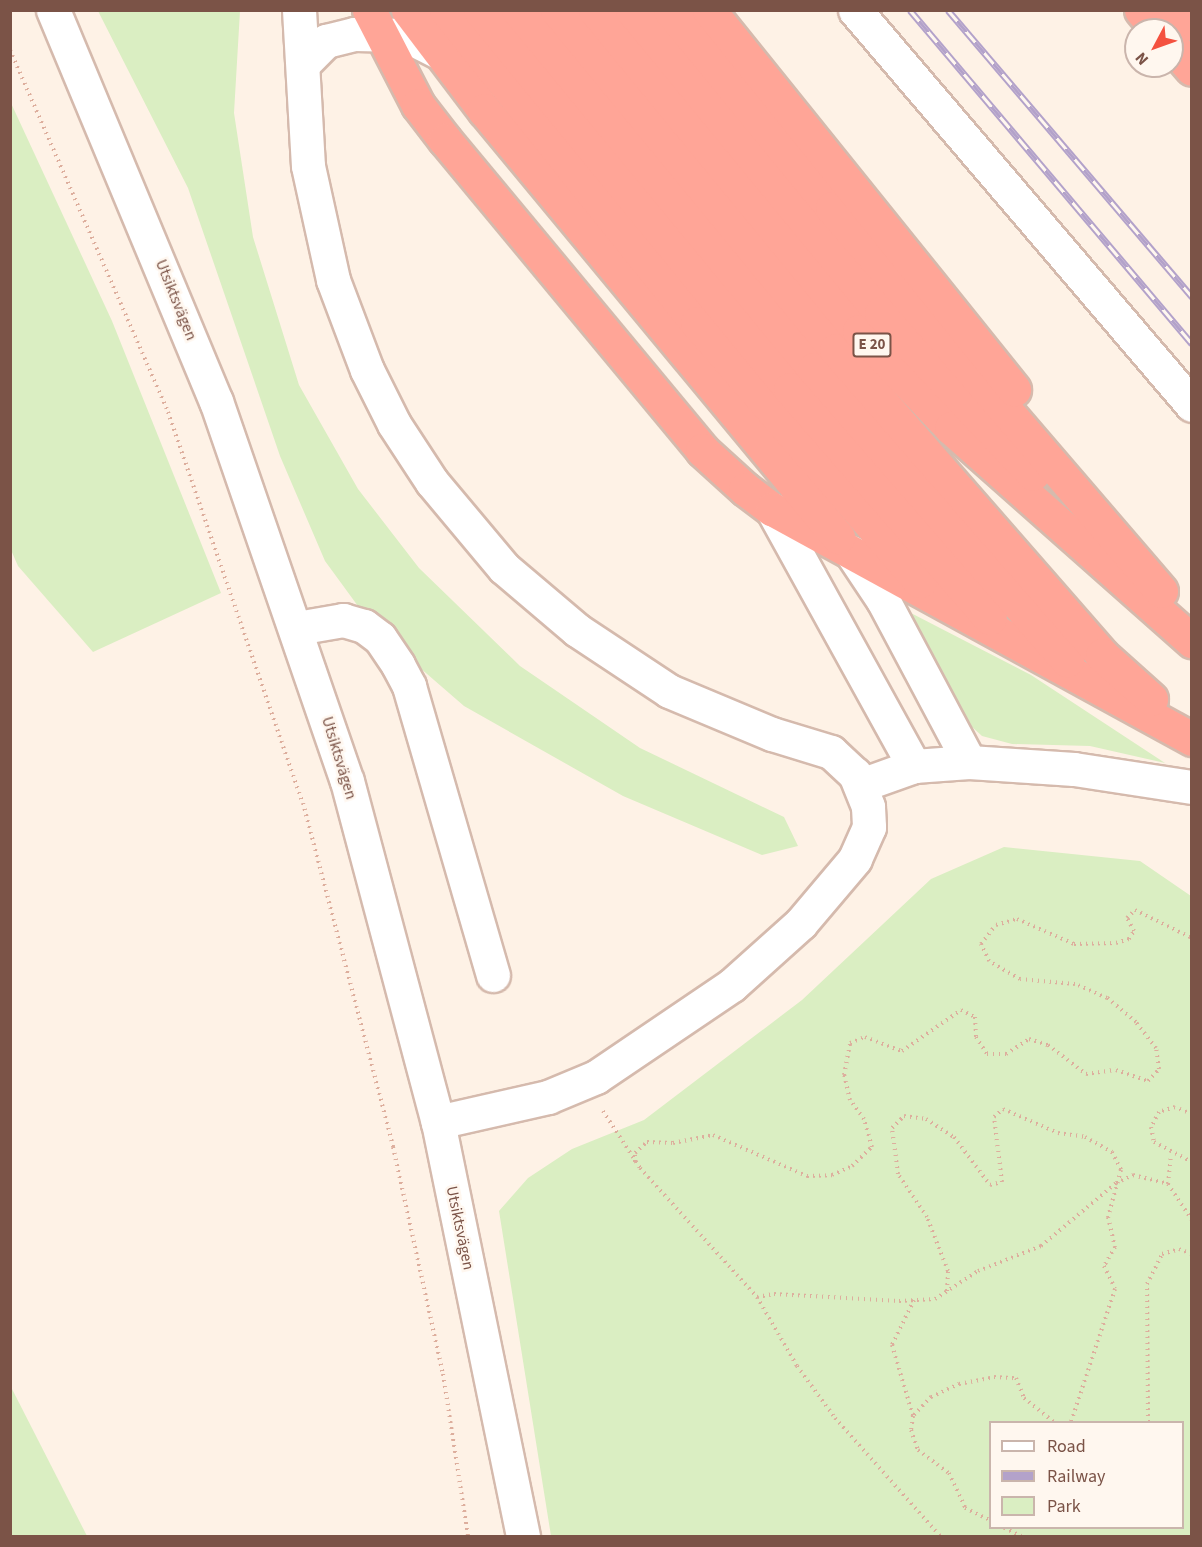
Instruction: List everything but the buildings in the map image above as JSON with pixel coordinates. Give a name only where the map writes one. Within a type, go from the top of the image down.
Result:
[{"type":"highway","name":"E 20","points":[[408,10],[438,52],[851,552]]},
{"type":"highway","name":"E 20","points":[[446,10],[697,323],[933,596]]},
{"type":"highway","name":"E 20","points":[[480,10],[790,389],[1004,634]]},
{"type":"highway","name":"E 20","points":[[518,10],[814,369],[1080,675]]},
{"type":"highway","name":"E 20","points":[[557,10],[764,266],[1102,655],[1191,738]]},
{"type":"highway","name":"E 20","points":[[595,10],[866,339],[951,428],[1191,641]]},
{"type":"highway","name":"E 20","points":[[632,10],[881,313],[971,410],[1191,634]]},
{"type":"highway","points":[[670,10],[839,217],[1191,626]]},
{"type":"highway","points":[[709,10],[926,275],[1191,618]]},
{"type":"highway","points":[[1180,10],[1191,24]]},
{"type":"highway","name":"E 20","points":[[374,21],[418,105],[702,450],[772,509],[1080,675],[1191,738]]},
{"type":"street","name":"Utsiktsvägen","points":[[53,10],[216,401],[297,628],[347,781],[438,1122],[523,1536]]},
{"type":"street","points":[[299,10],[298,42],[303,64],[303,114],[315,209],[343,313],[394,424],[468,529],[542,603],[622,663],[669,691],[722,715],[831,752],[844,761],[861,785],[869,827],[865,842],[855,859],[801,923],[732,985],[596,1077],[548,1097],[438,1122]]},
{"type":"street","points":[[855,10],[1191,405]]},
{"type":"street","points":[[303,64],[326,41],[374,21],[438,52]]},
{"type":"street","points":[[772,509],[914,766]]},
{"type":"street","points":[[851,552],[883,600],[969,762]]},
{"type":"street","points":[[297,628],[343,620],[364,627],[380,638],[398,665],[409,686],[493,975]]},
{"type":"street","points":[[861,785],[914,766],[969,762],[1074,769],[1191,787]]},
{"type":"path","points":[[10,50],[168,412],[303,803],[393,1147],[443,1374],[468,1536]]},
{"type":"path","points":[[635,1162],[635,1153],[647,1143],[673,1143],[713,1135],[807,1176],[831,1175],[852,1166],[872,1147],[864,1119],[850,1100],[844,1075],[850,1043],[865,1037],[902,1051],[961,1010],[975,1017],[976,1037],[987,1053],[1006,1054],[1029,1039],[1047,1045],[1086,1074],[1116,1070],[1148,1081],[1159,1070],[1156,1048],[1136,1022],[1107,998],[1075,984],[1020,979],[989,961],[981,944],[996,925],[1017,920],[1074,944],[1116,943],[1128,939],[1134,931],[1127,918],[1135,910],[1191,938]]},
{"type":"path","points":[[596,1077],[604,1119],[635,1162],[757,1297],[797,1366],[835,1418],[940,1536]]},
{"type":"path","points":[[1191,1114],[1175,1107],[1159,1112],[1151,1127],[1154,1142],[1171,1155],[1191,1162]]},
{"type":"path","points":[[947,1291],[948,1271],[927,1217],[898,1174],[892,1128],[904,1116],[926,1119],[954,1137],[990,1185],[1002,1182],[994,1117],[1003,1109],[1058,1133],[1085,1137],[1112,1152],[1121,1170],[1108,1217],[1115,1247],[1104,1266],[1115,1289],[1071,1421]]},
{"type":"path","points":[[1171,1155],[1168,1184],[1191,1220]]},
{"type":"path","points":[[757,1297],[774,1294],[935,1299],[978,1271],[1041,1246],[1116,1183],[1133,1175],[1168,1184]]},
{"type":"path","points":[[1148,1421],[1147,1284],[1162,1254],[1179,1249],[1191,1254]]},
{"type":"path","points":[[914,1300],[892,1345],[913,1416],[910,1430],[918,1450],[949,1473],[965,1508],[989,1520]]},
{"type":"path","points":[[913,1416],[931,1397],[959,1384],[994,1377],[1016,1378],[1024,1398],[1053,1421]]},
{"type":"green space","points":[[98,11],[240,11],[234,113],[253,237],[299,385],[358,489],[419,568],[520,666],[640,748],[784,817],[798,846],[762,855],[623,796],[464,706],[374,628],[325,561],[280,456],[188,188]]},
{"type":"green space","points":[[10,101],[112,321],[221,593],[93,652],[18,566],[11,550]]},
{"type":"green space","points":[[907,611],[1031,675],[1165,763],[1090,746],[1012,744],[982,736],[960,716]]},
{"type":"green space","points":[[1004,847],[1140,861],[1191,896],[1191,1536],[551,1536],[499,1211],[528,1178],[572,1149],[644,1120],[802,1000],[931,879]]},
{"type":"green space","points":[[11,1387],[87,1536],[11,1536]]},
{"type":"railway","points":[[910,10],[1192,344]]},
{"type":"railway","points":[[948,10],[1192,297]]}]
